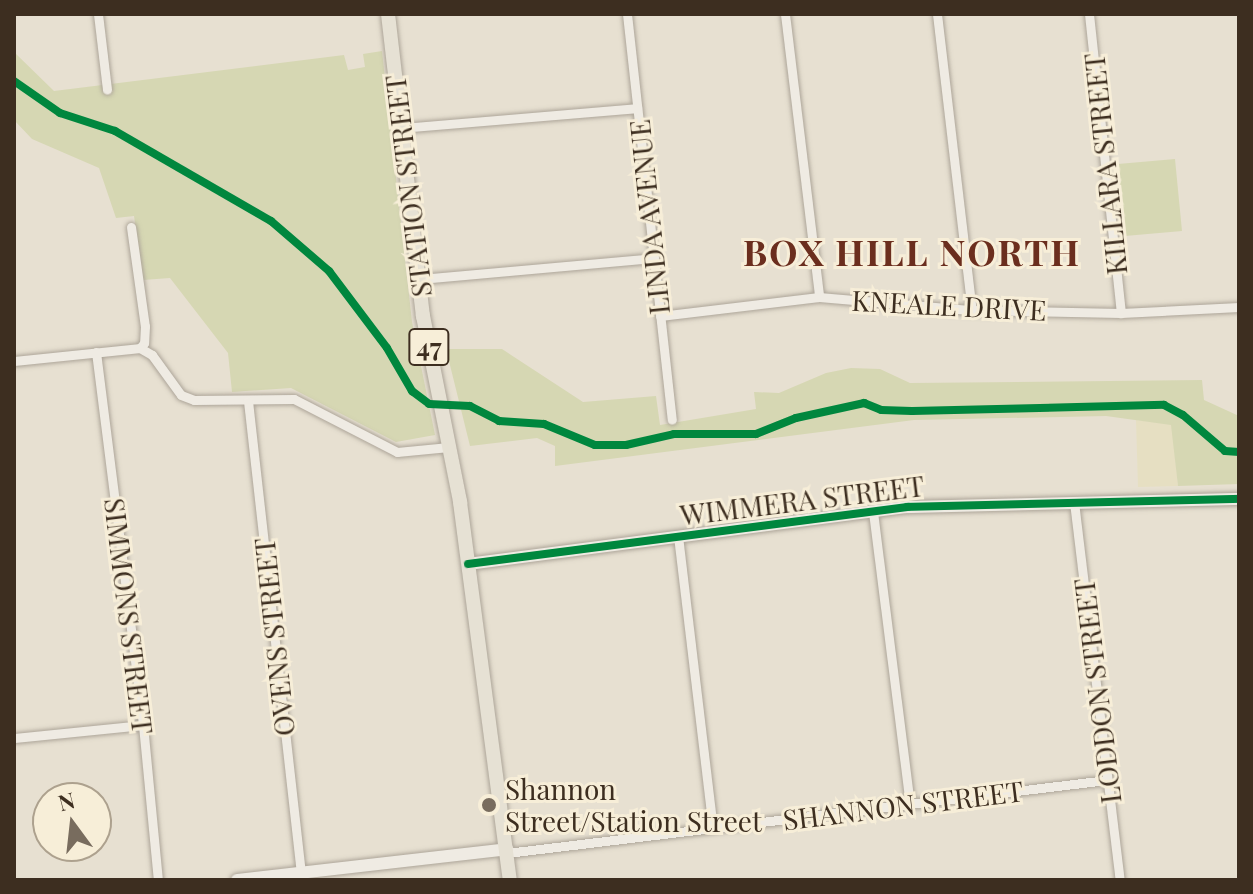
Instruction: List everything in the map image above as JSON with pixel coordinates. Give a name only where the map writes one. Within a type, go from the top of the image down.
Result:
[{"type":"main road","name":"STATION STREET","points":[[388,14],[419,279],[468,564],[510,880]]},
{"type":"street","points":[[98,14],[107,89]]},
{"type":"street","name":"LINDA AVENUE","points":[[627,14],[672,420]]},
{"type":"street","points":[[785,14],[819,297]]},
{"type":"street","points":[[937,14],[972,310]]},
{"type":"street","name":"KILLARA STREET","points":[[1089,14],[1121,313]]},
{"type":"street","points":[[401,128],[637,108]]},
{"type":"street","points":[[131,227],[145,326],[144,343],[140,348]]},
{"type":"street","points":[[419,279],[654,258]]},
{"type":"street","name":"KNEALE DRIVE","points":[[660,316],[819,297],[972,310],[1121,313],[1239,307]]},
{"type":"street","points":[[14,361],[140,348],[152,355],[181,395],[194,400],[294,399],[397,452],[449,447]]},
{"type":"street","name":"SIMMONS STREET","points":[[96,352],[143,725],[158,880]]},
{"type":"street","name":"OVENS STREET","points":[[248,401],[301,872]]},
{"type":"street","name":"WIMMERA STREET","points":[[468,564],[923,506],[1239,499]]},
{"type":"street","name":"LODDON STREET","points":[[1074,502],[1120,880]]},
{"type":"street","points":[[873,512],[910,803]]},
{"type":"street","points":[[678,536],[713,828]]},
{"type":"street","points":[[14,738],[143,725]]},
{"type":"street","name":"SHANNON STREET","points":[[237,880],[713,828],[1107,780]]},
{"type":"shaded area","points":[[1136,420],[1172,424],[1178,486],[1138,487]]},
{"type":"green space","points":[[382,51],[412,322],[435,435],[396,442],[291,388],[232,392],[228,353],[170,278],[143,280],[134,216],[116,218],[99,168],[32,139],[14,120],[14,52],[54,91],[344,55],[348,70],[365,67],[363,54]]},
{"type":"green space","points":[[1175,159],[1182,231],[1125,236],[1118,164]]},
{"type":"green space","points":[[446,349],[502,349],[583,402],[656,396],[660,425],[756,409],[754,392],[779,393],[826,373],[851,368],[880,369],[910,383],[1202,380],[1204,400],[1239,416],[1239,484],[1178,486],[1171,425],[1106,416],[914,420],[555,466],[555,446],[537,438],[470,446]]},
{"type":"cycle path","points":[[14,81],[60,113],[115,131],[271,221],[329,271],[387,348],[412,391],[429,404],[470,406],[499,421],[544,424],[595,445],[626,445],[674,434],[756,434],[796,418],[864,403],[881,410],[912,411],[1164,405],[1183,415],[1225,451],[1239,452]]},
{"type":"cycle path","points":[[468,564],[907,507],[1239,499]]},
{"type":"place","name":"Shannon Street/Station Street","points":[[489,805]]},
{"type":"district","name":"BOX HILL NORTH","points":[[912,252]]}]
